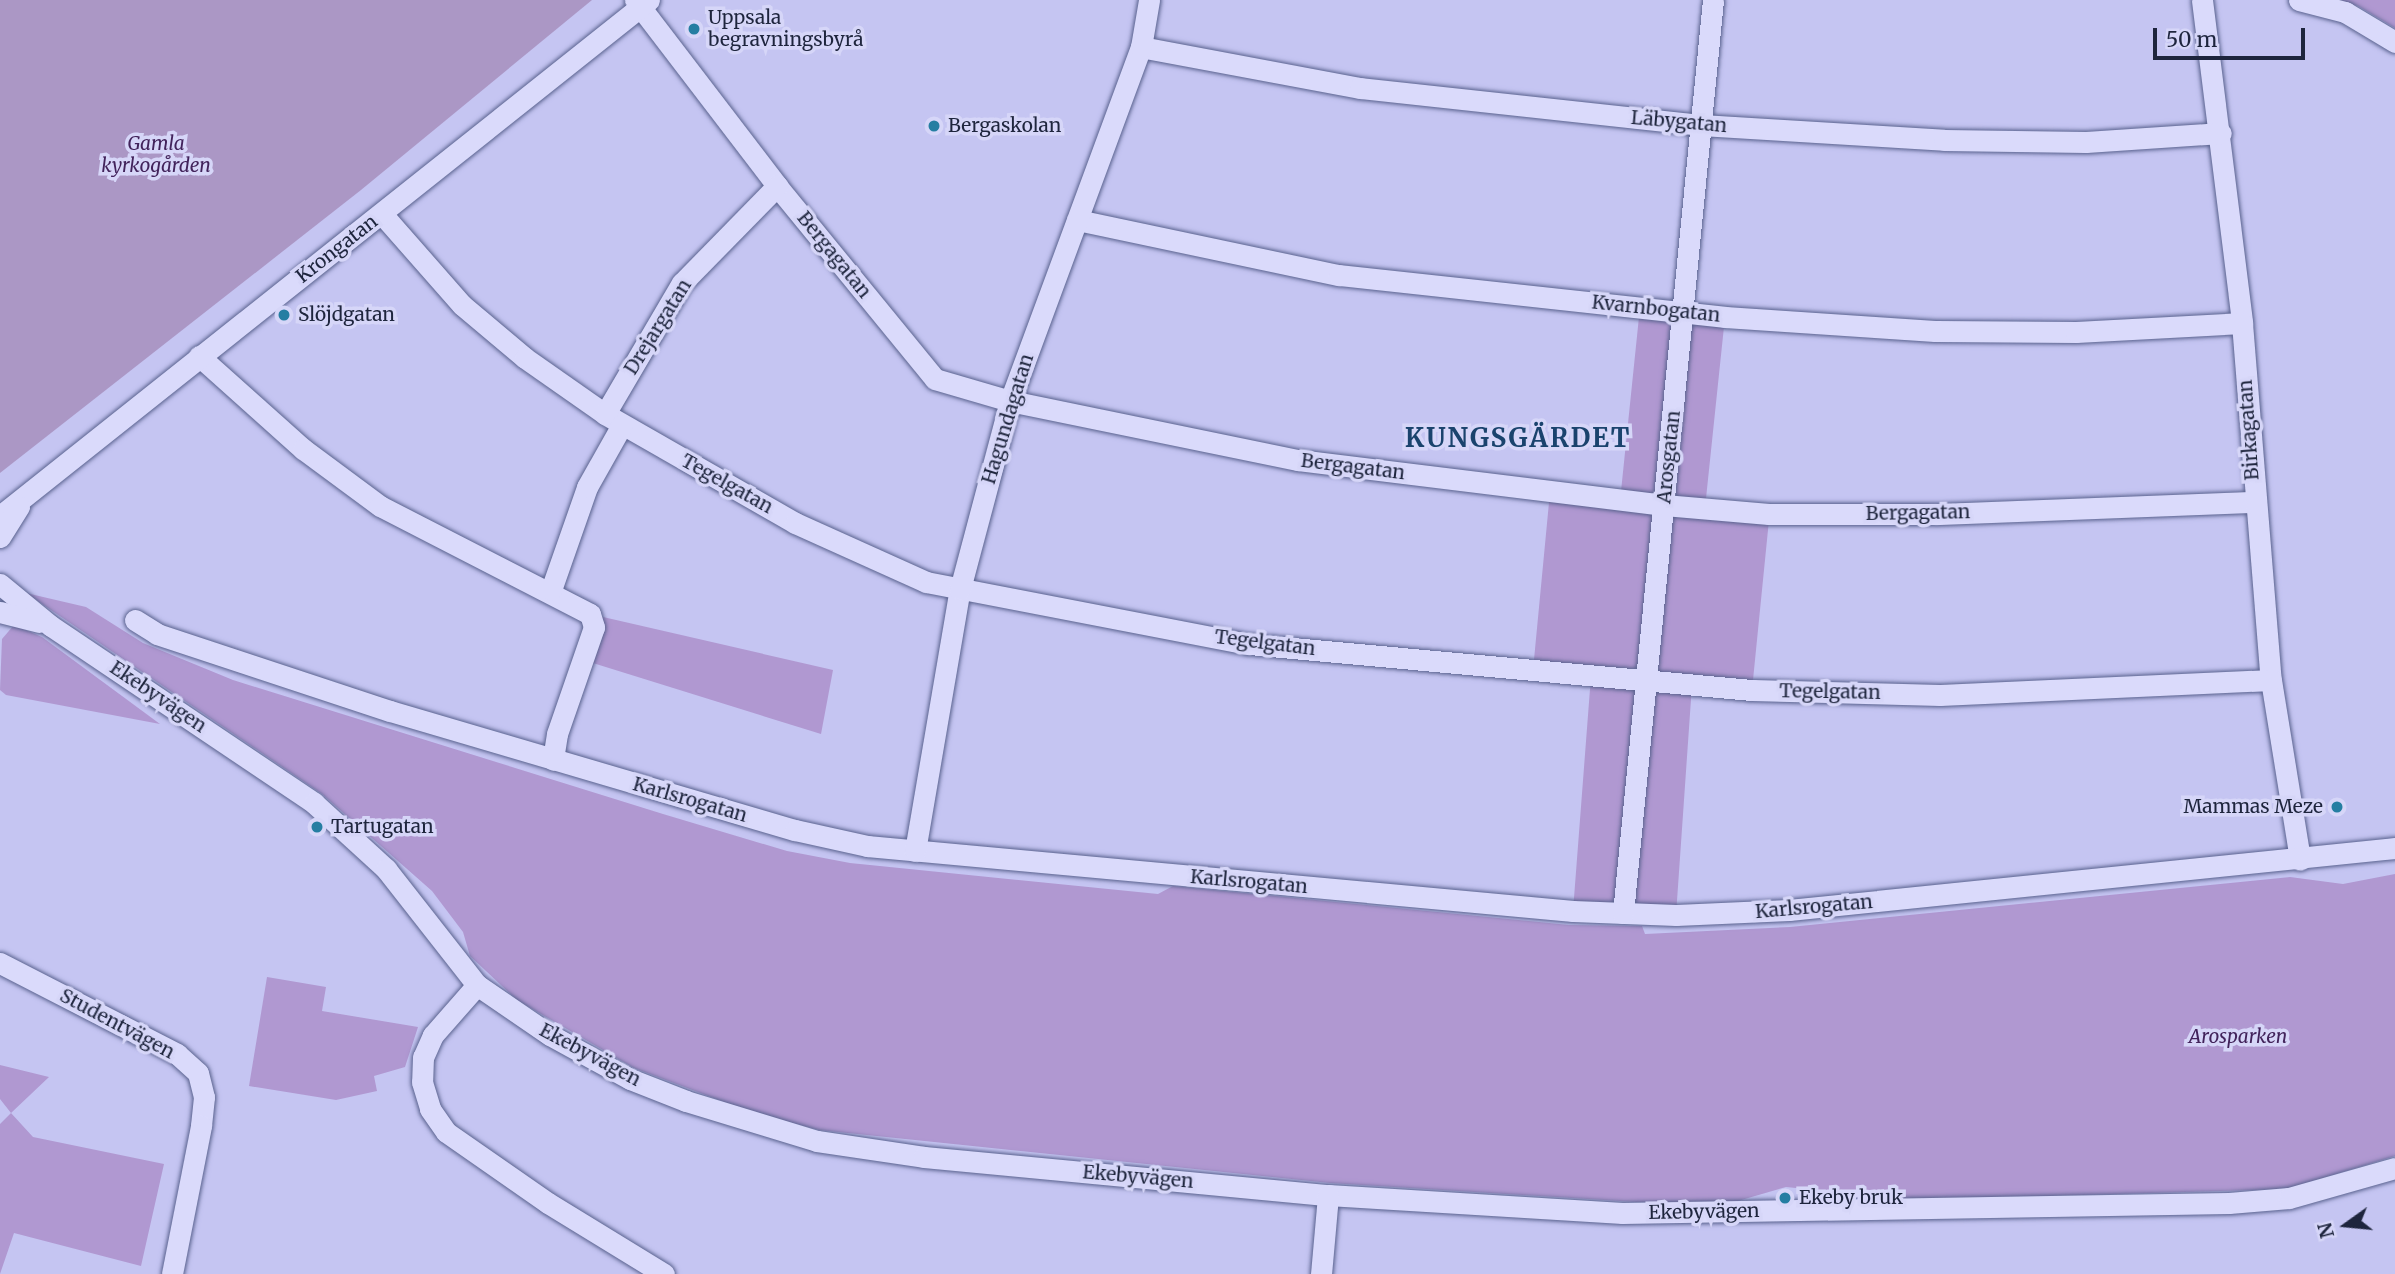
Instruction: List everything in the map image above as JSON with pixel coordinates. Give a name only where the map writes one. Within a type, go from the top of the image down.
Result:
[{"type":"street","name":"Hagundagatan","points":[[915,851],[960,589],[1010,401],[1141,47],[1149,0]]},
{"type":"street","name":"Arosgatan","points":[[1623,913],[1713,0]]},
{"type":"street","name":"Birkagatan","points":[[2202,0],[2221,133],[2242,323],[2253,502],[2271,680],[2300,860]]},
{"type":"street","points":[[2300,0],[2345,12],[2395,42]]},
{"type":"street","name":"Bergagatan","points":[[641,2],[777,186],[936,379],[1010,401],[1297,460],[1664,505],[1769,514],[1937,514],[2253,502]]},
{"type":"street","name":"Krongatan","points":[[0,516],[382,214],[641,2]]},
{"type":"street","name":"Läbygatan","points":[[1141,47],[1360,88],[1701,125],[2035,141],[2221,133]]},
{"type":"street","name":"Drejargatan","points":[[551,590],[613,420],[682,283],[777,186]]},
{"type":"street","name":"Tegelgatan","points":[[382,214],[462,304],[525,358],[613,420],[795,523],[926,582],[1249,644],[1752,690],[1940,695],[2271,680]]},
{"type":"street","name":"Kvarnbogatan","points":[[1077,220],[1339,275],[1683,313],[1935,331],[2076,332],[2242,323]]},
{"type":"street","points":[[199,356],[303,449],[380,506],[551,590],[590,614],[594,627],[557,734],[553,760]]},
{"type":"street","name":"Krongatan","points":[[0,537],[25,498]]},
{"type":"street","name":"Ekebyvägen","points":[[0,584],[51,626],[314,803],[386,869],[477,985],[550,1035],[630,1079],[747,1122],[817,1141],[924,1157],[1328,1195],[1622,1213],[2229,1203],[2289,1198],[2395,1168]]},
{"type":"street","name":"Ekebyvägen","points":[[0,612],[51,626]]},
{"type":"street","name":"Karlsrogatan","points":[[135,620],[170,639],[553,760],[795,830],[915,851],[1623,913],[1789,911],[2300,860],[2395,848]]},
{"type":"street","name":"Studentvägen","points":[[0,963],[177,1054],[198,1073],[204,1097],[201,1126],[172,1274]]},
{"type":"street","points":[[477,985],[433,1035],[423,1057],[422,1082],[430,1109],[457,1140],[548,1203],[664,1274]]},
{"type":"street","points":[[1321,1274],[1328,1195]]},
{"type":"green space","name":"Gamla kyrkogården","points":[[0,0],[592,0],[361,190],[0,473]]},
{"type":"green space","points":[[2340,0],[2395,0],[2395,28],[2358,6]]},
{"type":"green space","points":[[1640,307],[1725,317],[1705,508],[1769,520],[1752,690],[1692,685],[1676,915],[1573,911],[1591,676],[1533,670],[1550,492],[1620,501]]},
{"type":"green space","name":"Arosparken","points":[[26,593],[86,607],[143,643],[233,680],[787,851],[850,863],[1158,894],[1173,886],[1569,925],[1642,926],[1645,934],[1790,927],[2290,877],[2343,884],[2395,874],[2395,1156],[2287,1189],[1917,1200],[1786,1187],[1731,1203],[1636,1202],[1330,1183],[819,1130],[751,1112],[634,1068],[517,1000],[470,956],[463,932],[432,891],[322,794]]},
{"type":"green space","points":[[590,614],[833,670],[821,734],[580,659]]},
{"type":"green space","points":[[14,625],[42,637],[160,724],[6,695],[0,690],[2,639]]},
{"type":"green space","points":[[267,977],[326,987],[322,1011],[418,1027],[405,1067],[374,1076],[377,1091],[336,1100],[249,1086]]},
{"type":"green space","points":[[0,1065],[49,1077],[11,1113],[0,1099]]},
{"type":"green space","points":[[11,1113],[33,1137],[164,1164],[141,1266],[14,1233],[0,1274],[0,1124]]},
{"type":"place","name":"Uppsala begravningsbyrå","points":[[694,29]]},
{"type":"place","name":"Bergaskolan","points":[[934,126]]},
{"type":"place","name":"Slöjdgatan","points":[[284,315]]},
{"type":"place","name":"Mammas Meze","points":[[2337,807]]},
{"type":"place","name":"Tartugatan","points":[[317,827]]},
{"type":"place","name":"Ekeby bruk","points":[[1785,1198]]},
{"type":"district","name":"KUNGSGÄRDET","points":[[1518,438]]}]
